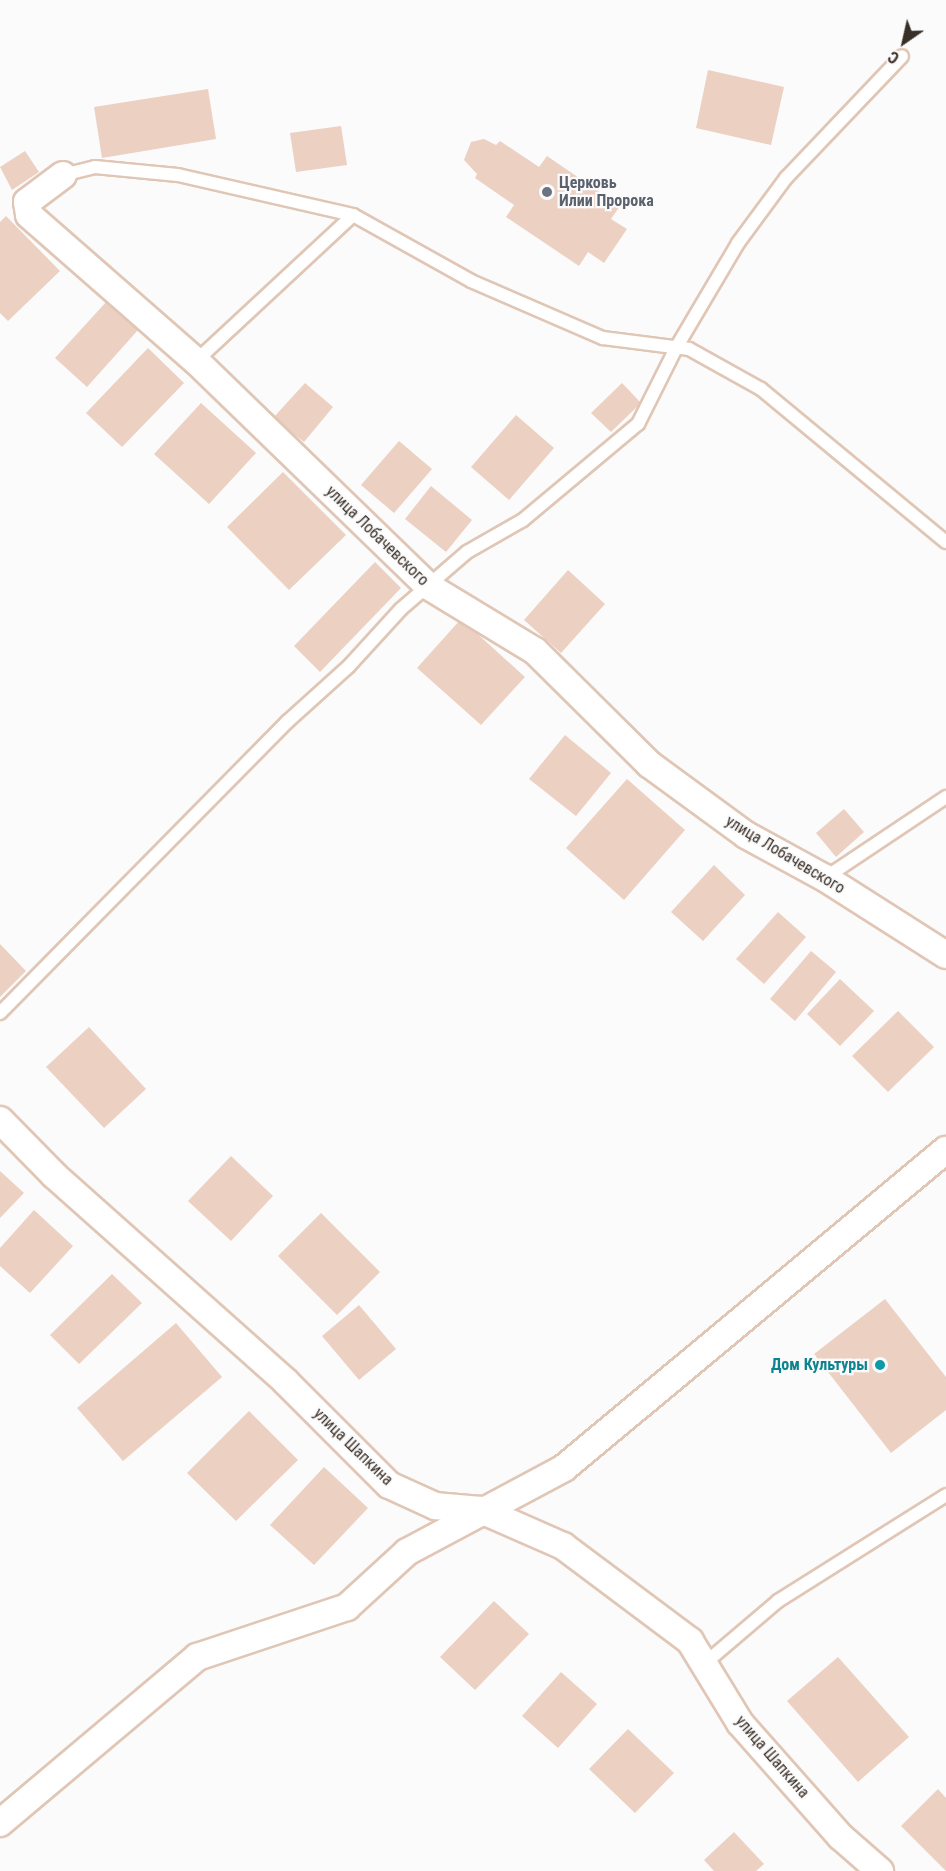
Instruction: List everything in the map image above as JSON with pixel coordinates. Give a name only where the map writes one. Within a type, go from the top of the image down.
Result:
[{"type":"street","name":"улица Лобачевского","points":[[63,175],[27,202],[29,215],[196,362],[429,586],[535,651],[649,764],[746,835],[825,878],[946,955]]},
{"type":"street","name":"улица Шапкина","points":[[0,1120],[54,1175],[285,1381],[389,1485],[435,1506],[481,1510],[563,1546],[690,1641],[740,1723],[841,1837],[880,1871]]},
{"type":"street","points":[[0,1823],[197,1657],[347,1607],[407,1552],[481,1510],[564,1468],[946,1150]]},
{"type":"lane","points":[[0,1013],[287,722],[429,586],[467,552],[523,520],[638,424],[676,348],[738,243],[786,178],[902,56]]},
{"type":"lane","points":[[63,175],[95,167],[178,175],[353,215],[471,280],[603,338],[688,349],[761,389],[946,542]]},
{"type":"lane","points":[[196,362],[353,215]]},
{"type":"lane","points":[[825,878],[946,797]]},
{"type":"lane","points":[[704,1664],[778,1601],[946,1495]]},
{"type":"building","points":[[708,70],[784,87],[771,145],[696,128]]},
{"type":"building","points":[[208,89],[216,139],[102,158],[94,107]]},
{"type":"building","points":[[341,126],[347,165],[296,172],[290,133]]},
{"type":"building","name":"Церковь Илии Пророка","points":[[484,139],[496,145],[500,141],[539,167],[547,156],[620,206],[611,219],[627,229],[604,263],[588,252],[579,266],[506,217],[514,205],[475,178],[477,174],[464,160],[471,142]]},
{"type":"building","points":[[25,151],[39,172],[12,190],[0,167]]},
{"type":"building","points":[[6,216],[60,271],[8,321],[0,313],[0,222]]},
{"type":"building","points":[[107,301],[138,330],[87,387],[55,358]]},
{"type":"building","points":[[148,348],[184,383],[122,447],[86,413]]},
{"type":"building","points":[[305,383],[333,407],[304,442],[273,418]]},
{"type":"building","points":[[622,383],[641,403],[611,432],[591,413]]},
{"type":"building","points":[[201,403],[256,453],[209,504],[154,454]]},
{"type":"building","points":[[516,415],[554,448],[509,500],[471,467]]},
{"type":"building","points":[[399,441],[432,469],[394,513],[361,485]]},
{"type":"building","points":[[283,472],[346,535],[289,590],[227,527]]},
{"type":"building","points":[[431,486],[472,520],[446,552],[405,519]]},
{"type":"building","points":[[375,562],[401,588],[320,672],[294,646]]},
{"type":"building","points":[[568,570],[605,604],[561,653],[524,620]]},
{"type":"building","points":[[461,619],[525,677],[481,725],[417,668]]},
{"type":"building","points":[[565,735],[611,773],[576,816],[529,779]]},
{"type":"building","points":[[627,779],[685,830],[624,900],[566,848]]},
{"type":"building","points":[[844,809],[864,832],[836,857],[816,833]]},
{"type":"building","points":[[714,865],[745,895],[703,941],[671,912]]},
{"type":"building","points":[[778,912],[806,937],[764,984],[736,959]]},
{"type":"building","points":[[0,944],[26,971],[0,997]]},
{"type":"building","points":[[811,951],[836,972],[795,1021],[770,999]]},
{"type":"building","points":[[840,979],[874,1011],[840,1046],[807,1014]]},
{"type":"building","points":[[898,1011],[934,1047],[888,1092],[852,1056]]},
{"type":"building","points":[[89,1027],[146,1089],[104,1128],[46,1067]]},
{"type":"building","points":[[231,1156],[273,1196],[231,1241],[188,1201]]},
{"type":"building","points":[[0,1171],[24,1193],[0,1218]]},
{"type":"building","points":[[34,1210],[73,1246],[30,1293],[0,1266],[0,1248]]},
{"type":"building","points":[[321,1213],[380,1272],[337,1315],[278,1256]]},
{"type":"building","points":[[112,1274],[142,1303],[79,1364],[50,1335]]},
{"type":"building","name":"Дом Культуры","points":[[885,1299],[946,1377],[946,1410],[891,1453],[814,1354]]},
{"type":"building","points":[[359,1305],[396,1349],[359,1380],[322,1336]]},
{"type":"building","points":[[176,1323],[222,1377],[123,1461],[77,1408]]},
{"type":"building","points":[[249,1411],[298,1460],[236,1521],[187,1473]]},
{"type":"building","points":[[324,1467],[368,1508],[314,1565],[270,1525]]},
{"type":"building","points":[[494,1601],[529,1634],[475,1690],[440,1657]]},
{"type":"building","points":[[838,1657],[909,1737],[858,1782],[787,1701]]},
{"type":"building","points":[[561,1672],[597,1704],[558,1748],[522,1716]]},
{"type":"building","points":[[628,1729],[674,1773],[635,1813],[589,1769]]},
{"type":"building","points":[[938,1789],[946,1798],[946,1871],[901,1826]]},
{"type":"building","points":[[734,1832],[764,1864],[756,1871],[714,1871],[704,1860]]},
{"type":"place","name":"Церковь Илии Пророка","points":[[547,192]]},
{"type":"place","name":"Дом Культуры","points":[[880,1365]]}]
